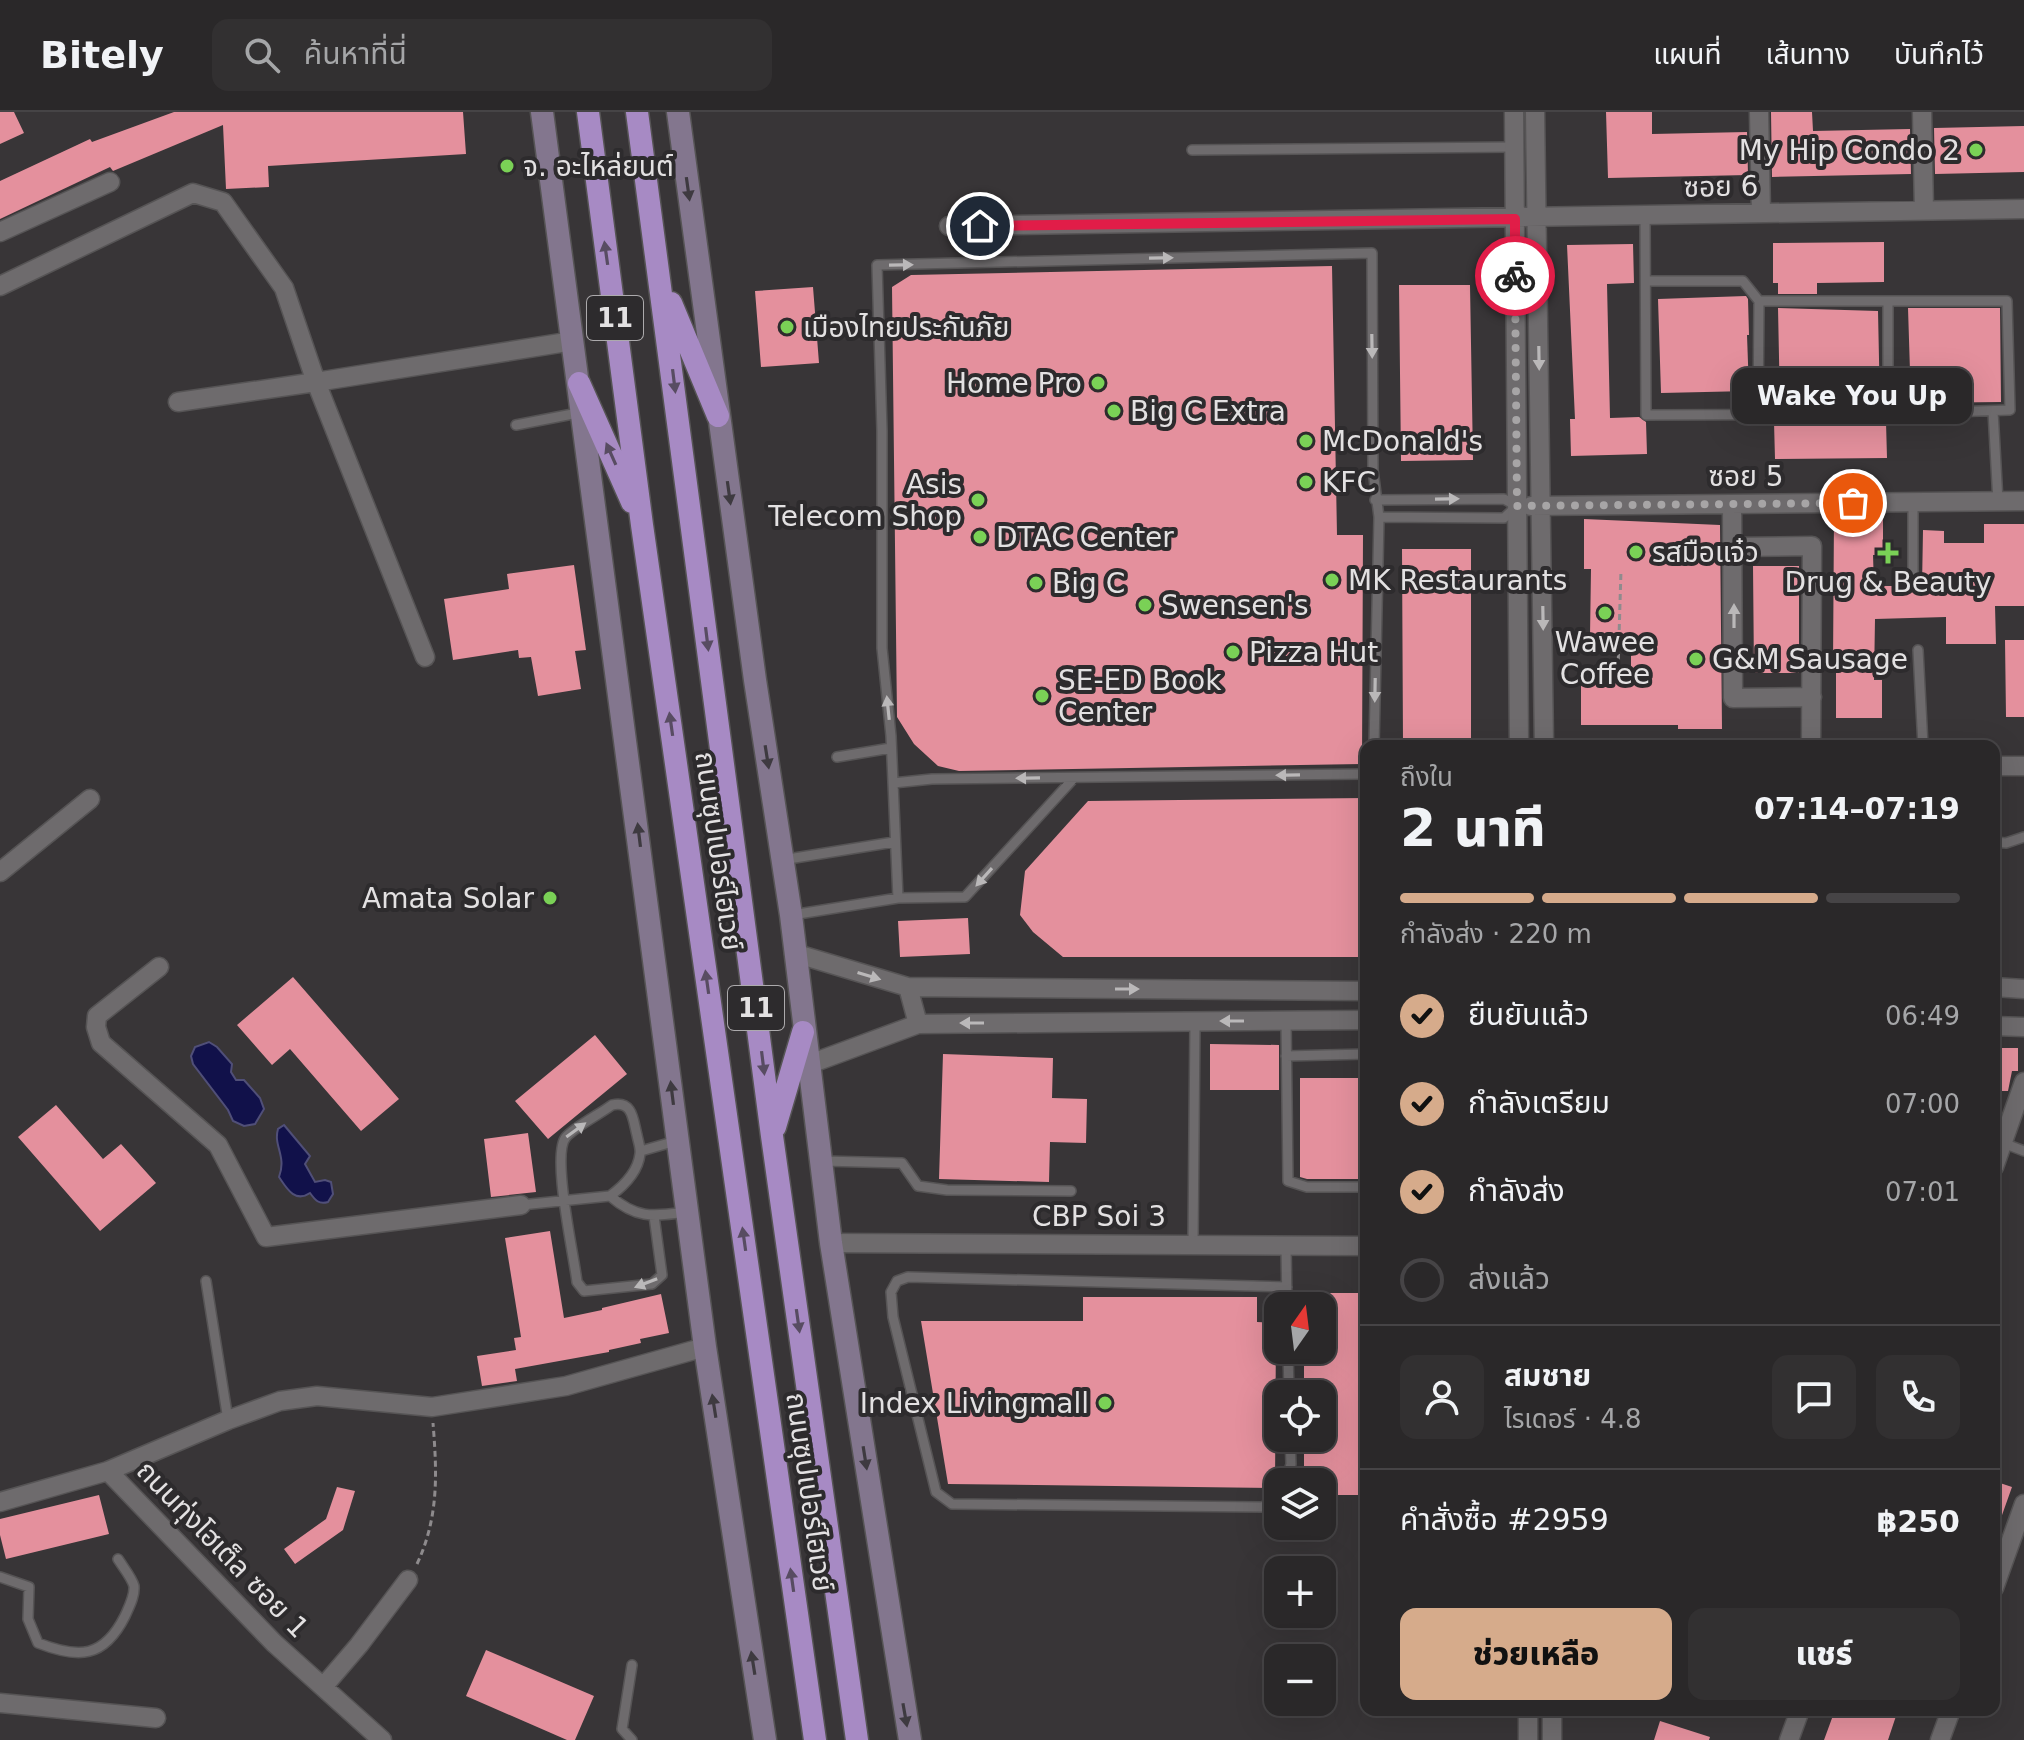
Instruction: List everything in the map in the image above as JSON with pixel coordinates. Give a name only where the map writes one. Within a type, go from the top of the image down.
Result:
[{"type":"highway","name":"ถนนซุปเปอร์ไฮเวย์","points":[[588,112],[642,525],[815,1740]]},
{"type":"highway","name":"ถนนซุปเปอร์ไฮเวย์","points":[[637,112],[772,1136],[857,1740]]},
{"type":"highway","points":[[660,276],[718,416]]},
{"type":"highway","points":[[579,383],[642,525]]},
{"type":"highway","points":[[772,1136],[803,1032]]},
{"type":"main road","points":[[542,112],[705,1347],[765,1740]]},
{"type":"main road","points":[[678,112],[718,416],[791,915],[831,1243],[910,1740]]},
{"type":"street","points":[[1514,112],[1519,740]]},
{"type":"street","points":[[1535,112],[1544,740]]},
{"type":"street","points":[[1759,112],[1761,213]]},
{"type":"street","points":[[1922,112],[1924,210]]},
{"type":"street","points":[[0,232],[110,182]]},
{"type":"street","points":[[0,286],[193,193],[223,202],[284,288],[316,382],[425,657]]},
{"type":"street","name":"ซอย 6","points":[[949,226],[2024,209]]},
{"type":"street","points":[[178,402],[573,341]]},
{"type":"street","name":"ซอย 5","points":[[1517,506],[2024,501]]},
{"type":"street","points":[[1732,505],[1733,698],[1812,697]]},
{"type":"street","points":[[1734,547],[1812,546],[1811,740]]},
{"type":"street","points":[[2000,766],[2024,766]]},
{"type":"street","points":[[0,872],[90,799]]},
{"type":"street","points":[[794,953],[908,987],[1360,991]]},
{"type":"street","points":[[159,967],[97,1016],[96,1027],[101,1043],[218,1145],[266,1237],[521,1205]]},
{"type":"street","points":[[908,987],[918,1024]]},
{"type":"street","points":[[2000,987],[2024,989]]},
{"type":"street","points":[[807,1065],[918,1024],[1360,1020]]},
{"type":"street","points":[[2000,1026],[2024,1027]]},
{"type":"street","points":[[2000,1151],[2003,1143],[2002,1124],[2024,1082]]},
{"type":"street","name":"CBP Soi 3","points":[[831,1243],[1360,1246]]},
{"type":"street","points":[[108,1471],[280,1401],[317,1396],[432,1407],[566,1386],[705,1347]]},
{"type":"street","name":"ถนนทุ่งโฮเต็ล ซอย 1","points":[[0,1502],[108,1471],[274,1643],[382,1740]]},
{"type":"street","points":[[2000,1571],[2024,1504]]},
{"type":"street","points":[[323,1687],[408,1580]]},
{"type":"street","points":[[0,1703],[156,1718]]},
{"type":"street","points":[[1528,1716],[1528,1740]]},
{"type":"street","points":[[1552,1716],[1552,1740]]},
{"type":"street","points":[[1789,1740],[1798,1716]]},
{"type":"street","points":[[1940,1740],[1949,1716]]},
{"type":"lane","points":[[1192,150],[1514,147]]},
{"type":"lane","points":[[1645,216],[1646,415],[2010,410],[2007,301],[1759,301]]},
{"type":"lane","points":[[898,898],[891,748],[882,648],[882,431],[877,265],[1372,253],[1375,500],[1379,517],[1374,740]]},
{"type":"lane","points":[[1647,281],[1743,281],[1759,301],[1758,415]]},
{"type":"lane","points":[[1888,301],[1888,414]]},
{"type":"lane","points":[[516,425],[583,411]]},
{"type":"lane","points":[[1993,411],[1998,502]]},
{"type":"lane","points":[[1375,500],[1504,499],[1517,506],[1504,518],[1379,517]]},
{"type":"lane","points":[[1913,503],[1913,574]]},
{"type":"lane","points":[[1918,650],[1923,740]]},
{"type":"lane","points":[[837,757],[891,748]]},
{"type":"lane","points":[[893,783],[932,779],[1360,774]]},
{"type":"lane","points":[[791,915],[898,898],[965,897],[1074,778]]},
{"type":"lane","points":[[2000,842],[2024,837]]},
{"type":"lane","points":[[782,860],[894,842]]},
{"type":"lane","points":[[1193,1244],[1195,1021]]},
{"type":"lane","points":[[1286,1021],[1288,1181],[1307,1187],[1360,1187]]},
{"type":"lane","points":[[1286,1056],[1360,1054]]},
{"type":"lane","points":[[521,1205],[565,1201],[610,1196],[627,1182],[637,1166],[641,1151],[633,1113],[628,1106],[619,1104],[612,1105],[566,1137],[561,1149],[560,1169],[565,1201],[577,1282],[584,1291],[652,1284],[662,1275],[654,1216]]},
{"type":"lane","points":[[641,1151],[679,1140]]},
{"type":"lane","points":[[2003,1143],[2024,1151]]},
{"type":"lane","points":[[820,1161],[902,1163],[918,1186],[947,1190],[1071,1191]]},
{"type":"lane","points":[[610,1196],[624,1208],[654,1216],[688,1212]]},
{"type":"lane","points":[[1286,1247],[1287,1292]]},
{"type":"lane","points":[[1264,1506],[952,1504],[936,1492],[893,1317],[891,1292],[897,1281],[908,1277],[1287,1287]]},
{"type":"lane","points":[[206,1281],[228,1420]]},
{"type":"lane","points":[[0,1577],[29,1587],[28,1619],[38,1643],[63,1653],[94,1652],[116,1633],[132,1602],[134,1586],[118,1559]]},
{"type":"lane","points":[[632,1665],[622,1729],[632,1740]]},
{"type":"path","points":[[1618,670],[1621,570]]},
{"type":"path","points":[[408,1580],[425,1546],[434,1511],[437,1477],[432,1407]]},
{"type":"shaded area","points":[[209,1042],[232,1064],[231,1072],[236,1080],[244,1080],[260,1098],[264,1109],[255,1124],[244,1126],[233,1121],[193,1064],[191,1056],[195,1047]]},
{"type":"shaded area","points":[[284,1125],[310,1156],[305,1164],[315,1182],[331,1182],[333,1194],[328,1202],[318,1201],[310,1193],[296,1195],[279,1177],[282,1163],[277,1135],[278,1129]]},
{"type":"building","points":[[0,112],[14,112],[24,133],[0,144]]},
{"type":"building","points":[[174,112],[463,112],[466,154],[268,166],[269,187],[226,189],[223,125],[113,171],[110,167],[0,219],[0,181],[90,139],[92,142]]},
{"type":"building","points":[[1606,112],[1652,112],[1652,134],[1747,132],[1748,175],[1608,178]]},
{"type":"building","points":[[1771,112],[1812,112],[1813,131],[1910,129],[1911,174],[1772,177]]},
{"type":"building","name":"My Hip Condo 2","points":[[2024,126],[2024,172],[1935,174],[1934,128]]},
{"type":"building","points":[[1884,242],[1884,282],[1817,283],[1817,294],[1778,294],[1778,283],[1773,283],[1773,243]]},
{"type":"building","points":[[1633,244],[1634,283],[1607,284],[1610,418],[1639,417],[1646,422],[1647,454],[1571,456],[1570,419],[1575,419],[1567,245]]},
{"type":"building","name":"Big C Extra","points":[[1332,266],[1337,535],[1363,535],[1360,764],[959,771],[938,766],[914,744],[897,717],[892,287],[911,275]]},
{"type":"building","points":[[1399,285],[1470,285],[1473,460],[1401,461]]},
{"type":"building","name":"เมืองไทยประกันภัย","points":[[813,287],[819,363],[761,367],[755,291]]},
{"type":"building","points":[[1746,296],[1749,391],[1661,393],[1658,299]]},
{"type":"building","points":[[1778,308],[1878,311],[1880,407],[1780,407]]},
{"type":"building","points":[[1908,308],[2000,308],[2001,402],[1911,403]]},
{"type":"building","points":[[1774,422],[1886,422],[1887,458],[1775,459]]},
{"type":"building","points":[[1883,514],[1883,555],[1873,555],[1874,586],[1922,586],[1923,530],[1944,531],[1944,543],[1984,543],[1984,524],[2024,524],[2024,606],[1995,606],[1996,644],[1946,644],[1946,617],[1875,619],[1874,680],[1882,680],[1882,718],[1836,718],[1836,665],[1833,665],[1834,515]]},
{"type":"building","points":[[1584,519],[1720,525],[1722,729],[1678,729],[1678,725],[1581,725],[1581,679],[1631,679],[1631,636],[1590,636],[1591,569],[1584,569]]},
{"type":"building","points":[[1402,549],[1471,549],[1471,740],[1403,740]]},
{"type":"building","points":[[574,565],[586,650],[575,651],[581,689],[538,696],[531,657],[519,658],[518,650],[453,660],[444,599],[509,589],[507,574]]},
{"type":"building","points":[[1753,566],[1799,566],[1799,673],[1754,673]]},
{"type":"building","points":[[2005,640],[2024,640],[2024,717],[2006,717]]},
{"type":"building","points":[[1360,798],[1360,957],[1063,957],[1033,932],[1020,915],[1025,871],[1088,801]]},
{"type":"building","points":[[968,918],[970,954],[900,957],[898,921]]},
{"type":"building","points":[[293,977],[399,1099],[361,1131],[290,1049],[272,1065],[237,1025]]},
{"type":"building","points":[[595,1035],[627,1074],[548,1139],[515,1101]]},
{"type":"building","points":[[1210,1044],[1279,1045],[1279,1090],[1210,1090]]},
{"type":"building","points":[[2000,1048],[2018,1048],[2018,1071],[2012,1071],[2008,1091],[2000,1091]]},
{"type":"building","points":[[943,1054],[1053,1058],[1052,1098],[1087,1099],[1086,1143],[1050,1142],[1049,1182],[939,1179]]},
{"type":"building","points":[[1300,1078],[1360,1078],[1360,1179],[1300,1177]]},
{"type":"building","points":[[56,1105],[103,1159],[121,1144],[156,1183],[100,1231],[18,1137]]},
{"type":"building","points":[[528,1133],[536,1192],[491,1197],[484,1139]]},
{"type":"building","points":[[550,1231],[564,1318],[661,1294],[669,1333],[640,1339],[641,1343],[609,1352],[515,1369],[517,1381],[482,1386],[477,1356],[516,1350],[514,1338],[521,1337],[505,1238]]},
{"type":"building","points":[[1336,1293],[1360,1293],[1360,1495],[1336,1495],[1336,1468],[1304,1468],[1304,1452],[1336,1452],[1336,1380],[1304,1380],[1304,1364],[1336,1364]]},
{"type":"building","name":"Index Livingmall","points":[[1083,1297],[1257,1297],[1257,1322],[1264,1322],[1264,1364],[1276,1364],[1276,1380],[1264,1380],[1264,1452],[1275,1452],[1275,1468],[1264,1468],[1264,1488],[948,1484],[921,1321],[1083,1321]]},
{"type":"building","points":[[2000,1483],[2012,1487],[2000,1521]]},
{"type":"building","points":[[337,1487],[355,1491],[343,1530],[295,1564],[284,1549],[326,1519]]},
{"type":"building","points":[[99,1495],[109,1534],[6,1559],[0,1519]]},
{"type":"building","points":[[486,1650],[594,1696],[575,1740],[567,1740],[466,1696]]},
{"type":"building","points":[[1833,1716],[1896,1716],[1888,1740],[1824,1740]]},
{"type":"building","points":[[1660,1721],[1710,1737],[1709,1740],[1654,1740]]},
{"type":"way so far","points":[[1515,276],[1517,506],[1853,503]]},
{"type":"place","name":"My Hip Condo 2","points":[[1976,150]]},
{"type":"place","name":"จ. อะไหล่ยนต์","points":[[507,166]]},
{"type":"place","name":"เมืองไทยประกันภัย","points":[[787,327]]},
{"type":"place","name":"Home Pro","points":[[1098,383]]},
{"type":"place","name":"Big C Extra","points":[[1114,411]]},
{"type":"place","name":"McDonald's","points":[[1306,441]]},
{"type":"place","name":"KFC","points":[[1306,482]]},
{"type":"place","name":"Asis Telecom Shop","points":[[978,500]]},
{"type":"place","name":"Wake You Up","points":[[1853,503]]},
{"type":"place","name":"DTAC Center","points":[[980,537]]},
{"type":"place","name":"รสมือแจ๋ว","points":[[1636,552]]},
{"type":"place","name":"Drug & Beauty","points":[[1888,553]]},
{"type":"place","name":"MK Restaurants","points":[[1332,580]]},
{"type":"place","name":"Big C","points":[[1036,583]]},
{"type":"place","name":"Swensen's","points":[[1145,605]]},
{"type":"place","name":"Wawee Coffee","points":[[1605,613]]},
{"type":"place","name":"Pizza Hut","points":[[1233,652]]},
{"type":"place","name":"G&M Sausage","points":[[1696,659]]},
{"type":"place","name":"SE-ED Book Center","points":[[1042,696]]},
{"type":"place","name":"Amata Solar","points":[[550,898]]},
{"type":"place","name":"Index Livingmall","points":[[1105,1403]]},
{"type":"route","points":[[980,226],[1515,219],[1515,276]]}]
